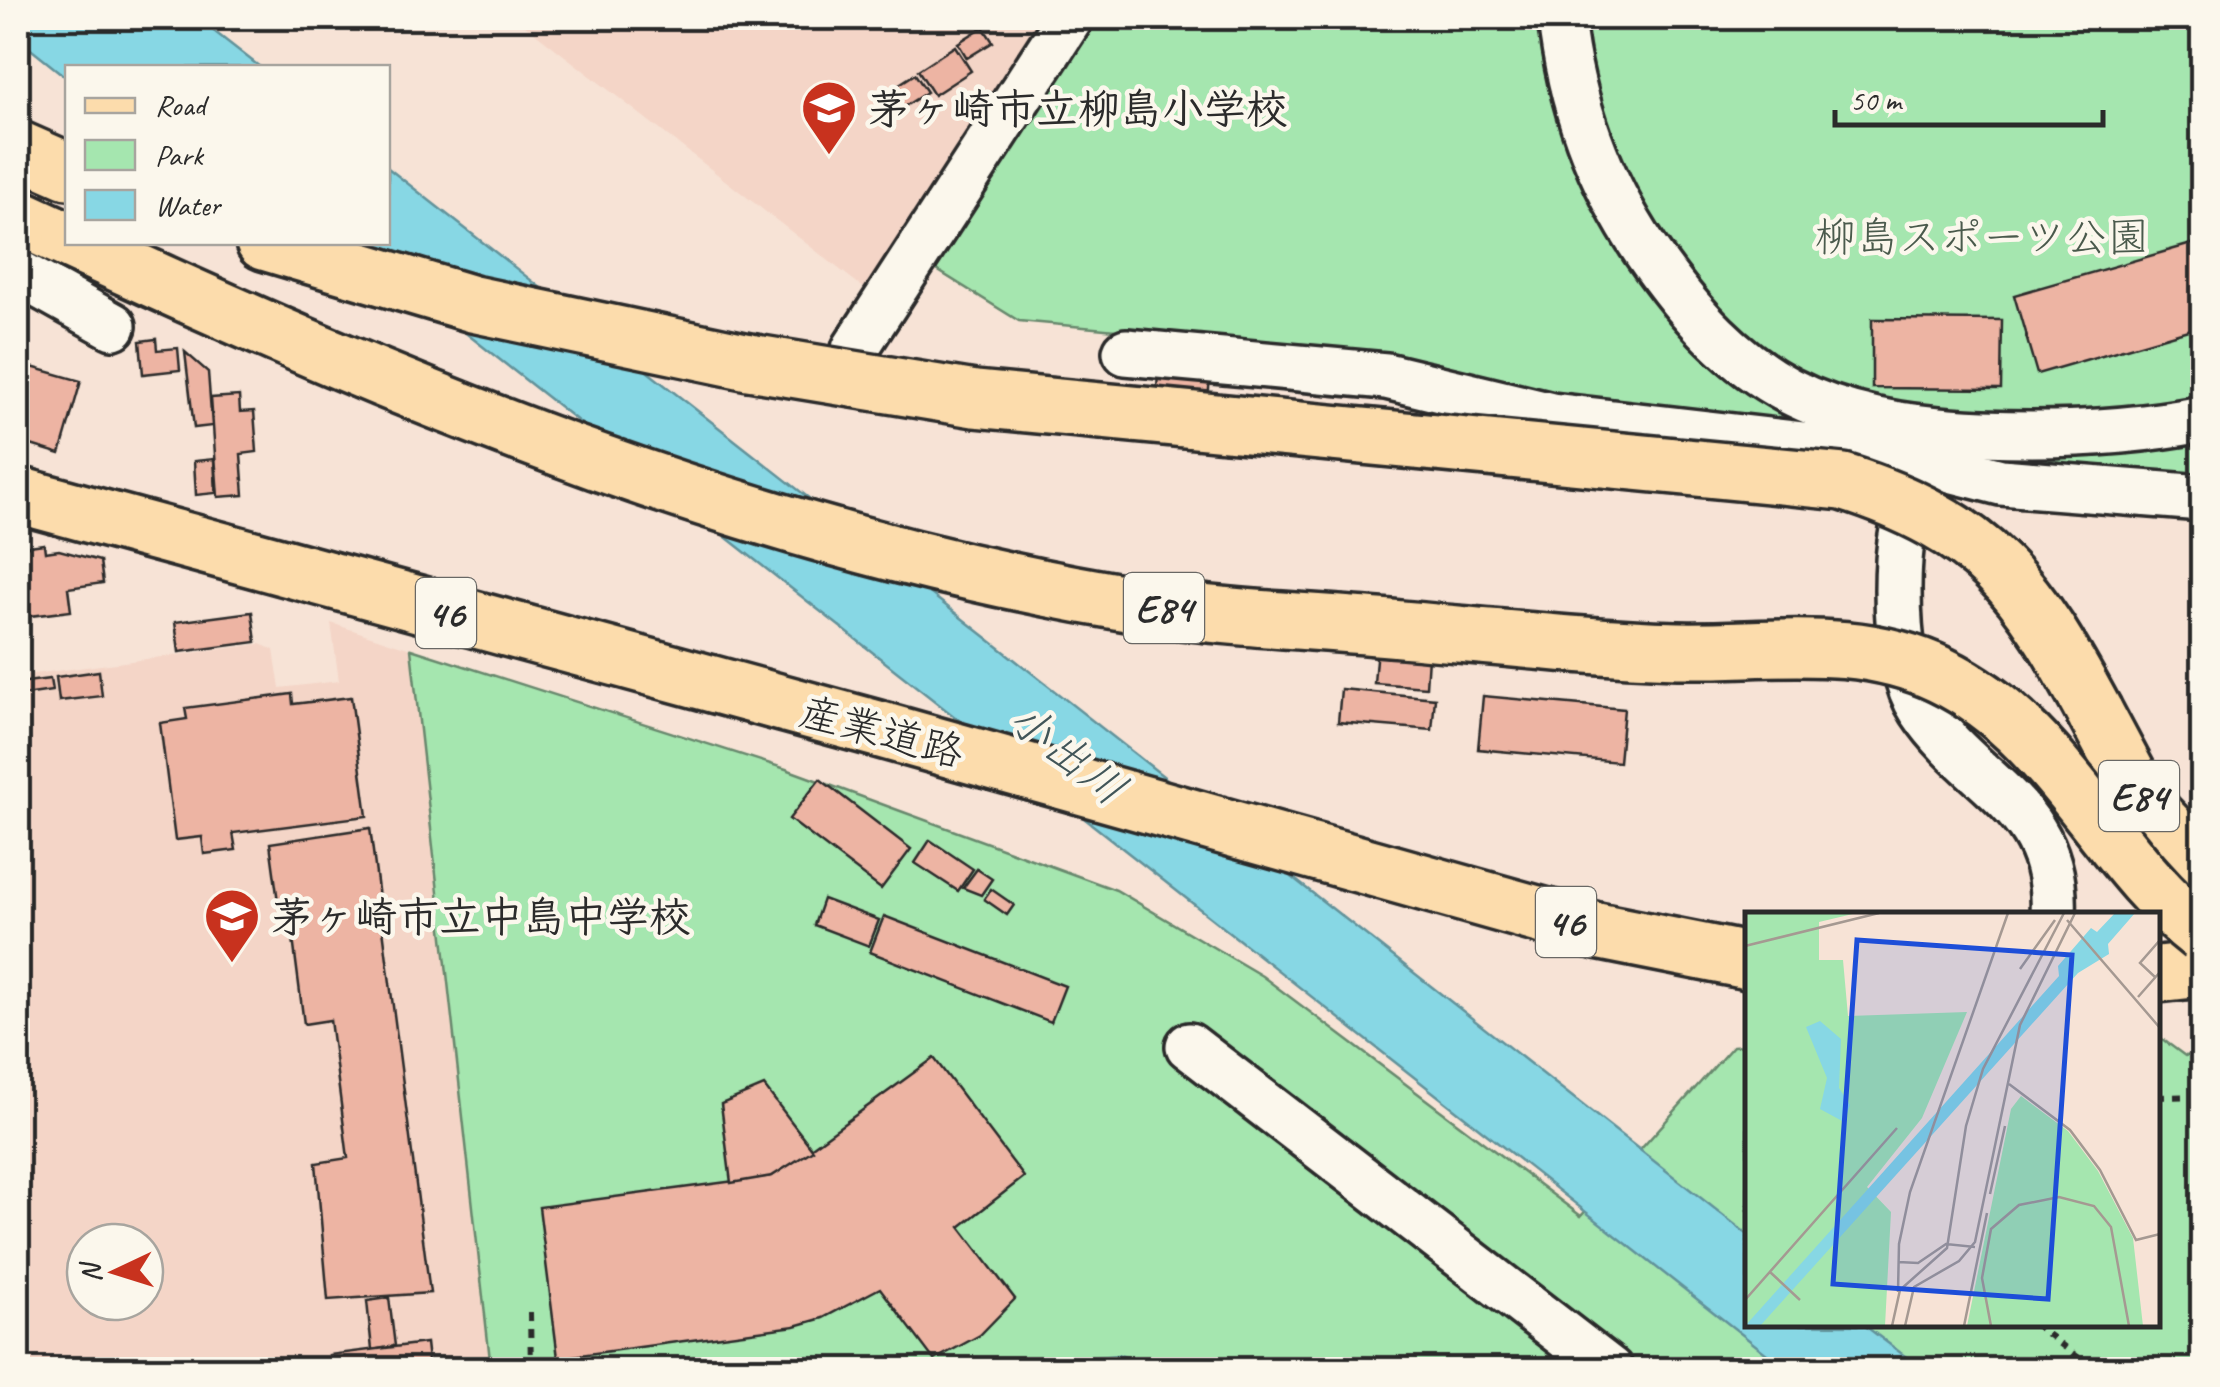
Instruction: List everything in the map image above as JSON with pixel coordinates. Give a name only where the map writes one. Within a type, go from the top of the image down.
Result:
[{"type":"main road","points":[[18,149],[65,169]]},
{"type":"main road","name":"E84","points":[[18,217],[65,239]]},
{"type":"main road","name":"E84","points":[[79,245],[513,434],[774,520],[932,562],[1147,606],[1460,636],[1663,649],[1837,647],[1934,672],[1975,692],[2023,731],[2068,778],[2152,884],[2202,934]]},
{"type":"main road","name":"E84","points":[[274,245],[473,304],[604,334],[900,389],[1843,482],[1931,516],[1990,557],[2042,619],[2143,802],[2202,866]]},
{"type":"main road","name":"産業道路","points":[[18,495],[874,728],[1597,931],[1745,960]]},
{"type":"main road","points":[[2160,974],[2202,968]]},
{"type":"street","points":[[856,349],[1070,18]]},
{"type":"street","points":[[1561,18],[1566,60],[1583,128],[1629,225],[1680,301],[1740,360],[1798,397],[1867,422],[1910,430],[2039,436],[2116,432],[2202,418]]},
{"type":"street","points":[[18,274],[113,326]]},
{"type":"street","points":[[1126,352],[1386,376],[1552,416],[1881,454],[2001,482],[2202,498]]},
{"type":"street","points":[[1930,464],[1903,519],[1898,552],[1898,618],[1910,682],[1921,709],[2025,814],[2046,851],[2053,912]]},
{"type":"street","points":[[1189,1046],[1610,1370]]},
{"type":"path","points":[[2160,1097],[2202,1096]]},
{"type":"path","points":[[530,1313],[531,1370]]},
{"type":"path","points":[[2038,1327],[2095,1370]]},
{"type":"shaded area","name":"茅ヶ崎市立柳島小学校","points":[[516,18],[1052,18],[874,296]]},
{"type":"shaded area","name":"茅ヶ崎市立中島中学校","points":[[331,623],[411,649],[491,1369],[18,1369],[18,676],[260,644],[274,650],[280,688],[339,681]]},
{"type":"green space","name":"柳島スポーツ公園","points":[[1086,18],[2202,18],[2202,477],[2059,467],[1558,398],[1434,362],[1384,355],[1019,321],[929,265]]},
{"type":"green space","points":[[411,649],[786,769],[1116,890],[1262,976],[1581,1216],[1733,1046],[1745,1045],[1745,1327],[2160,1327],[2160,1037],[2185,1056],[2202,1054],[2202,1369],[491,1369]]},
{"type":"water","points":[[18,18],[197,18],[257,65],[65,65],[65,76],[18,39]]},
{"type":"water","name":"小出川","points":[[390,170],[1745,1232],[1745,1327],[1867,1327],[1922,1369],[1786,1369],[354,245],[390,245]]},
{"type":"water","points":[[1119,1355],[1161,1369],[1053,1369],[1065,1360]]},
{"type":"building","points":[[983,27],[993,42],[967,58],[958,43]]},
{"type":"building","points":[[955,46],[971,71],[934,95],[918,70]]},
{"type":"building","points":[[915,74],[927,92],[891,115],[879,97]]},
{"type":"building","points":[[2202,241],[2202,326],[2037,374],[2014,295]]},
{"type":"building","points":[[1872,319],[2002,320],[2001,389],[1872,388]]},
{"type":"building","points":[[156,339],[157,350],[178,348],[180,370],[143,374],[140,341]]},
{"type":"building","points":[[185,352],[208,372],[212,426],[194,428]]},
{"type":"building","points":[[1159,363],[1211,368],[1204,440],[1153,436]]},
{"type":"building","points":[[28,366],[81,381],[60,454],[18,441],[18,389],[21,390]]},
{"type":"building","points":[[239,396],[240,412],[254,411],[257,452],[241,454],[244,495],[218,497],[211,398]]},
{"type":"building","points":[[214,459],[216,493],[196,495],[194,461]]},
{"type":"building","points":[[44,544],[45,552],[59,550],[100,561],[103,583],[68,588],[71,611],[30,616],[22,547]]},
{"type":"building","points":[[1380,611],[1428,657],[1426,687],[1374,683]]},
{"type":"building","points":[[252,612],[256,642],[179,652],[175,622]]},
{"type":"building","points":[[99,671],[102,696],[59,701],[56,677]]},
{"type":"building","points":[[50,679],[52,691],[18,696],[18,683]]},
{"type":"building","points":[[1341,689],[1435,698],[1432,730],[1338,722]]},
{"type":"building","points":[[292,694],[293,704],[351,697],[367,816],[233,833],[236,850],[204,854],[202,837],[175,840],[160,723],[187,719],[185,708]]},
{"type":"building","points":[[1483,696],[1624,709],[1619,762],[1478,749]]},
{"type":"building","points":[[820,779],[911,849],[881,889],[789,819]]},
{"type":"building","points":[[370,828],[430,1293],[328,1300],[316,1163],[348,1158],[330,1020],[304,1024],[289,907],[279,909],[270,843]]},
{"type":"building","points":[[930,840],[973,869],[958,891],[915,863]]},
{"type":"building","points":[[977,869],[992,879],[981,895],[963,888]]},
{"type":"building","points":[[991,889],[1014,905],[1007,915],[984,899]]},
{"type":"building","points":[[823,899],[879,920],[869,946],[814,925]]},
{"type":"building","points":[[884,916],[1065,986],[1051,1022],[870,952]]},
{"type":"building","points":[[934,1058],[1024,1177],[960,1227],[1015,1299],[980,1335],[934,1360],[880,1288],[823,1318],[795,1326],[558,1358],[539,1207],[772,1176]]},
{"type":"building","points":[[764,1086],[813,1150],[772,1176],[731,1183],[721,1104]]},
{"type":"building","points":[[389,1298],[395,1346],[372,1350],[367,1301]]},
{"type":"building","points":[[426,1343],[429,1370],[331,1370],[329,1355]]},
{"type":"place","name":"茅ヶ崎市立柳島小学校","points":[[829,157]]},
{"type":"place","name":"茅ヶ崎市立中島中学校","points":[[232,965]]}]
